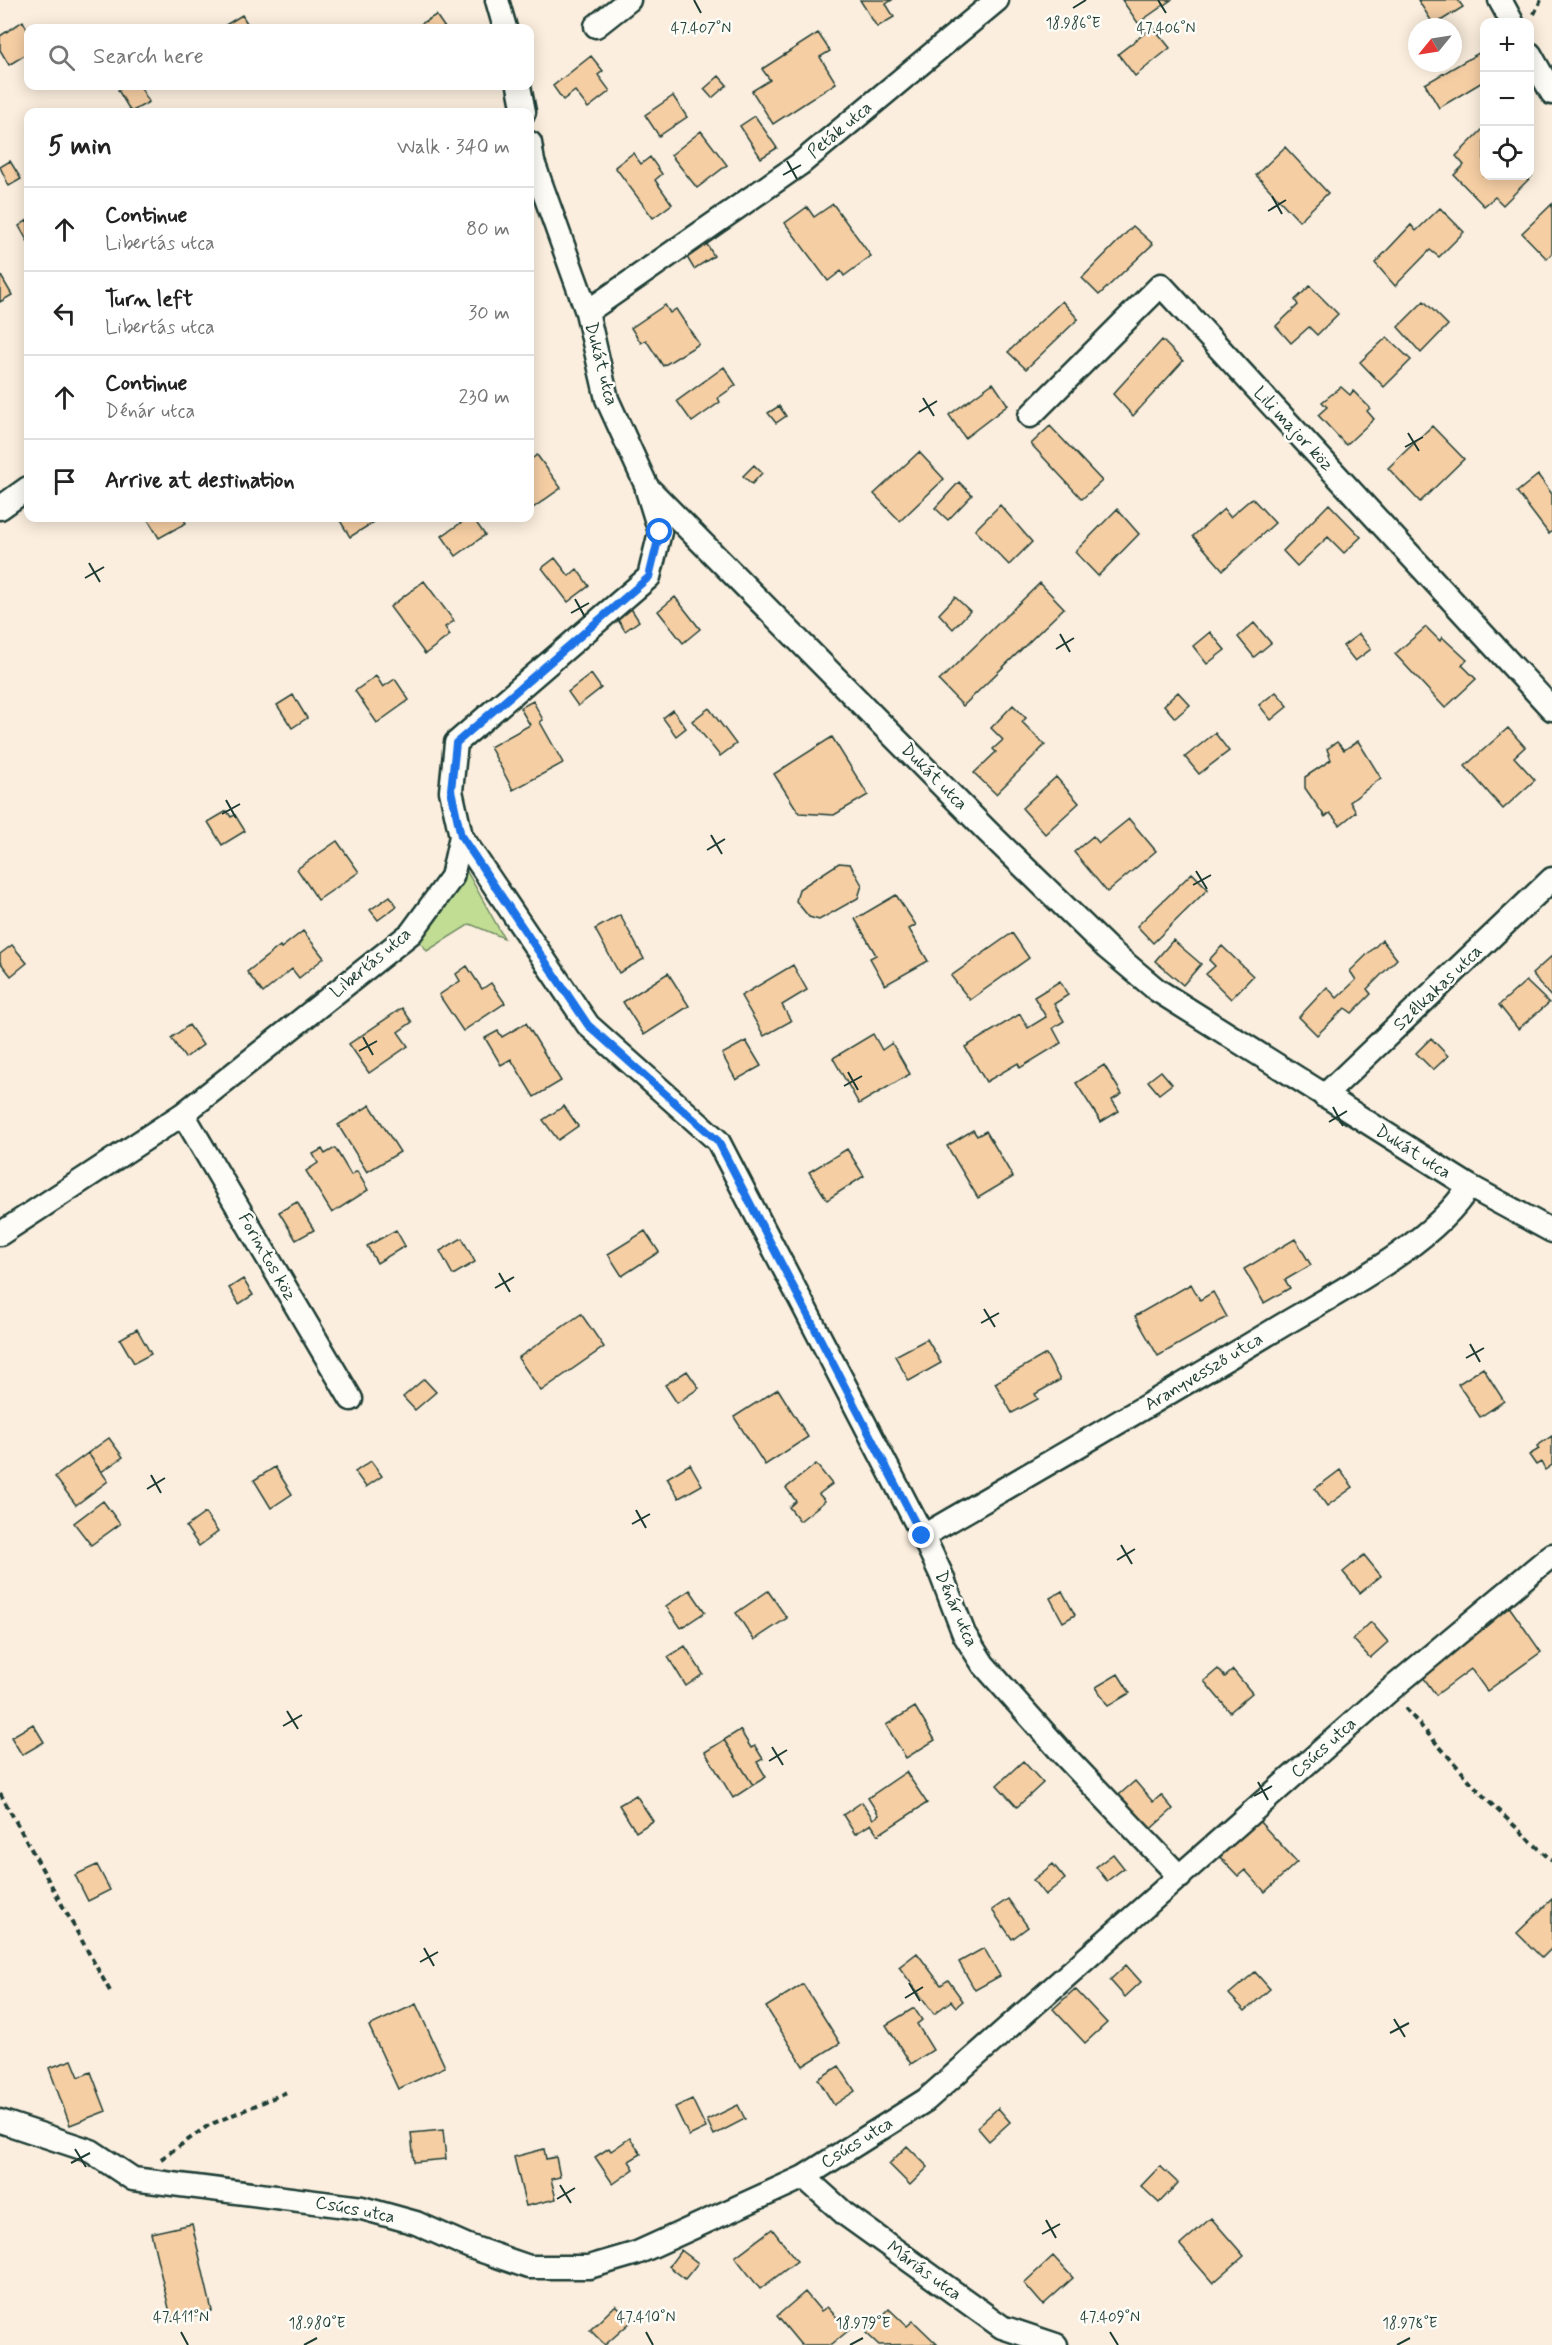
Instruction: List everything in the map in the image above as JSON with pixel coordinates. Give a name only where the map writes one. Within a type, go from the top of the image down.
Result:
[{"type":"street","points":[[497,0],[504,24]]},
{"type":"street","points":[[596,26],[629,0]]},
{"type":"street","name":"Peták utca","points":[[587,312],[800,164],[970,10],[997,0]]},
{"type":"street","points":[[1500,0],[1510,18]]},
{"type":"street","points":[[1534,61],[1552,93]]},
{"type":"street","points":[[520,90],[523,108]]},
{"type":"street","name":"Dukát utca","points":[[534,164],[587,312],[607,399],[647,487],[987,831],[1107,948],[1157,990],[1469,1186],[1552,1231]]},
{"type":"street","name":"Lili major köz","points":[[1030,416],[1161,285],[1552,709]]},
{"type":"street","name":"Libertás utca","points":[[0,1234],[183,1114],[411,933],[452,877],[461,836],[451,790],[456,743],[649,577],[660,532],[647,487]]},
{"type":"street","points":[[0,508],[24,491]]},
{"type":"street","name":"Dénár utca","points":[[461,836],[588,1025],[718,1141],[922,1536],[941,1574],[964,1634],[983,1664],[1064,1755],[1180,1877]]},
{"type":"street","name":"Szélkakas utca","points":[[1324,1096],[1552,879]]},
{"type":"street","name":"Forintos köz","points":[[183,1114],[351,1399]]},
{"type":"street","name":"Aranyvessző utca","points":[[922,1536],[1159,1400],[1378,1268],[1431,1230],[1453,1211],[1469,1186]]},
{"type":"street","name":"Csúcs utca","points":[[0,2121],[92,2151],[133,2179],[362,2208],[416,2223],[468,2246],[529,2267],[589,2266],[637,2253],[804,2176],[927,2100],[1390,1690],[1552,1555]]},
{"type":"street","name":"Máriás utca","points":[[804,2176],[845,2214],[1002,2327],[1056,2345]]},
{"type":"path","points":[[1533,18],[1542,0]]},
{"type":"path","points":[[1390,1690],[1487,1800],[1552,1861]]},
{"type":"path","points":[[0,1793],[111,1993]]},
{"type":"path","points":[[133,2179],[209,2126],[287,2092]]},
{"type":"green space","points":[[461,861],[504,938],[470,924],[427,951],[417,938]]},
{"type":"building","points":[[860,0],[892,0],[886,4],[894,17],[877,27]]},
{"type":"building","points":[[1122,0],[1171,0],[1138,23]]},
{"type":"building","points":[[1418,0],[1458,0],[1463,7],[1445,18],[1430,18]]},
{"type":"building","points":[[242,15],[248,24],[227,24]]},
{"type":"building","points":[[436,15],[442,24],[421,24]]},
{"type":"building","points":[[23,21],[24,56],[9,65],[0,50],[0,36]]},
{"type":"building","points":[[1153,27],[1170,48],[1135,76],[1118,54]]},
{"type":"building","points":[[818,33],[830,51],[820,57],[836,83],[773,124],[752,91],[770,80],[762,69]]},
{"type":"building","points":[[1480,52],[1480,83],[1439,108],[1425,84],[1446,72],[1462,72],[1462,63]]},
{"type":"building","points":[[591,56],[603,71],[598,75],[610,91],[588,108],[575,91],[563,100],[553,86]]},
{"type":"building","points":[[719,76],[727,85],[712,98],[704,89]]},
{"type":"building","points":[[118,90],[142,90],[149,102],[138,108],[129,108]]},
{"type":"building","points":[[673,96],[687,117],[659,136],[645,115]]},
{"type":"building","points":[[755,116],[777,148],[761,158],[740,126]]},
{"type":"building","points":[[701,131],[727,165],[697,188],[671,155]]},
{"type":"building","points":[[1480,132],[1480,180],[1528,180],[1503,205],[1495,197],[1484,206],[1454,175],[1464,165],[1456,156]]},
{"type":"building","points":[[1285,147],[1328,193],[1299,221],[1256,175]]},
{"type":"building","points":[[633,153],[641,164],[650,157],[662,174],[655,180],[672,204],[653,218],[615,167]]},
{"type":"building","points":[[10,161],[21,179],[9,186],[0,167]]},
{"type":"building","points":[[833,204],[871,256],[844,276],[841,271],[828,281],[785,223],[807,207],[814,217]]},
{"type":"building","points":[[1552,204],[1552,253],[1547,259],[1522,233]]},
{"type":"building","points":[[1440,208],[1464,232],[1439,257],[1430,250],[1395,286],[1375,263],[1411,225],[1416,231]]},
{"type":"building","points":[[24,223],[24,235],[19,226]]},
{"type":"building","points":[[1133,226],[1153,244],[1099,295],[1082,278]]},
{"type":"building","points":[[705,241],[714,256],[694,269],[685,254]]},
{"type":"building","points":[[0,277],[12,295],[0,302]]},
{"type":"building","points":[[1310,286],[1338,314],[1317,335],[1309,327],[1291,343],[1276,326],[1298,305],[1295,300]]},
{"type":"building","points":[[1062,301],[1078,319],[1026,369],[1008,352]]},
{"type":"building","points":[[1424,301],[1448,325],[1421,353],[1398,327]]},
{"type":"building","points":[[665,305],[670,313],[676,309],[699,344],[663,366],[646,340],[641,343],[631,328]]},
{"type":"building","points":[[1387,337],[1411,360],[1384,387],[1360,362]]},
{"type":"building","points":[[1162,340],[1183,361],[1133,416],[1113,394]]},
{"type":"building","points":[[724,367],[736,385],[718,398],[720,402],[692,422],[677,401]]},
{"type":"building","points":[[993,383],[1008,405],[965,438],[949,415]]},
{"type":"building","points":[[1341,387],[1350,395],[1353,391],[1370,408],[1367,411],[1374,419],[1346,445],[1318,415],[1327,407],[1322,402]]},
{"type":"building","points":[[779,406],[786,416],[776,423],[768,413]]},
{"type":"building","points":[[1050,426],[1102,481],[1082,499],[1031,444]]},
{"type":"building","points":[[1432,426],[1464,459],[1420,502],[1388,468]]},
{"type":"building","points":[[919,452],[944,479],[900,521],[874,494]]},
{"type":"building","points":[[537,455],[561,488],[534,507],[534,457]]},
{"type":"building","points":[[754,465],[762,473],[752,484],[743,476]]},
{"type":"building","points":[[1538,475],[1552,494],[1552,531],[1549,534],[1517,492]]},
{"type":"building","points":[[959,482],[972,495],[948,520],[935,508]]},
{"type":"building","points":[[1252,498],[1275,523],[1223,570],[1193,536],[1224,509],[1230,517]]},
{"type":"building","points":[[1329,504],[1361,537],[1344,553],[1328,537],[1297,566],[1283,551]]},
{"type":"building","points":[[1000,505],[1032,542],[1009,565],[975,530]]},
{"type":"building","points":[[1117,509],[1139,534],[1098,576],[1075,552]]},
{"type":"building","points":[[149,522],[186,523],[159,538]]},
{"type":"building","points":[[341,522],[374,522],[350,537]]},
{"type":"building","points":[[462,522],[476,522],[485,535],[456,556],[442,536]]},
{"type":"building","points":[[555,558],[569,576],[577,569],[589,586],[568,602],[542,568]]},
{"type":"building","points":[[424,581],[454,621],[445,627],[450,635],[425,654],[390,607]]},
{"type":"building","points":[[1040,583],[1064,608],[963,706],[939,681]]},
{"type":"building","points":[[675,597],[700,629],[683,643],[658,611]]},
{"type":"building","points":[[955,597],[970,611],[953,629],[939,614]]},
{"type":"building","points":[[630,607],[639,621],[625,631],[616,617]]},
{"type":"building","points":[[1254,623],[1271,643],[1254,657],[1238,637]]},
{"type":"building","points":[[1426,627],[1440,641],[1442,637],[1467,660],[1462,665],[1476,679],[1445,708],[1395,654]]},
{"type":"building","points":[[1210,632],[1225,650],[1207,664],[1193,646]]},
{"type":"building","points":[[1359,634],[1371,649],[1355,661],[1343,646]]},
{"type":"building","points":[[591,674],[601,688],[578,706],[568,692]]},
{"type":"building","points":[[376,676],[383,687],[395,679],[409,700],[377,723],[355,691]]},
{"type":"building","points":[[1178,692],[1190,705],[1175,718],[1164,705]]},
{"type":"building","points":[[1276,692],[1288,706],[1271,720],[1259,705]]},
{"type":"building","points":[[293,695],[307,718],[292,728],[277,705]]},
{"type":"building","points":[[533,701],[543,720],[540,722],[563,763],[513,790],[490,747],[530,725],[520,708]]},
{"type":"building","points":[[1013,705],[1026,718],[1022,722],[1045,745],[996,794],[974,773],[996,752],[993,749],[1003,740],[991,728]]},
{"type":"building","points":[[709,708],[736,744],[720,756],[692,721]]},
{"type":"building","points":[[673,710],[686,728],[676,736],[663,718]]},
{"type":"building","points":[[1508,728],[1525,747],[1514,757],[1535,780],[1503,809],[1465,766]]},
{"type":"building","points":[[1215,733],[1229,751],[1199,774],[1185,757]]},
{"type":"building","points":[[832,737],[868,795],[834,815],[799,813],[774,774]]},
{"type":"building","points":[[1358,741],[1381,778],[1350,802],[1356,812],[1340,825],[1330,813],[1325,817],[1305,788],[1305,777],[1331,760],[1327,749],[1337,742],[1344,750]]},
{"type":"building","points":[[1056,777],[1079,803],[1045,834],[1022,808]]},
{"type":"building","points":[[227,811],[231,817],[235,815],[245,831],[222,845],[208,822]]},
{"type":"building","points":[[1129,819],[1156,851],[1107,892],[1074,852],[1093,836],[1099,843]]},
{"type":"building","points":[[337,841],[359,872],[318,900],[297,869]]},
{"type":"building","points":[[839,863],[850,864],[862,885],[858,898],[819,920],[809,917],[796,901],[799,889]]},
{"type":"building","points":[[1192,873],[1208,889],[1153,943],[1137,926]]},
{"type":"building","points":[[896,895],[916,925],[909,929],[928,961],[885,985],[870,958],[876,955],[855,919]]},
{"type":"building","points":[[390,896],[397,906],[378,920],[370,910]]},
{"type":"building","points":[[620,915],[644,959],[619,973],[595,929]]},
{"type":"building","points":[[303,931],[324,958],[299,978],[292,969],[263,993],[247,972]]},
{"type":"building","points":[[1012,933],[1029,958],[970,1000],[951,976]]},
{"type":"building","points":[[1173,940],[1201,964],[1183,985],[1155,961]]},
{"type":"building","points":[[1382,940],[1397,959],[1367,989],[1371,994],[1352,1013],[1345,1008],[1317,1035],[1299,1017],[1327,987],[1337,998],[1356,980],[1350,971]]},
{"type":"building","points":[[12,945],[27,963],[11,976],[0,962],[0,954]]},
{"type":"building","points":[[1222,946],[1253,976],[1231,999],[1206,974],[1215,966],[1209,960]]},
{"type":"building","points":[[1552,956],[1552,998],[1532,974]]},
{"type":"building","points":[[793,965],[807,990],[782,1005],[791,1021],[764,1036],[741,996]]},
{"type":"building","points":[[467,966],[482,989],[491,983],[505,1003],[463,1031],[439,995],[460,981],[456,974]]},
{"type":"building","points":[[668,973],[689,1006],[644,1035],[623,1002]]},
{"type":"building","points":[[1060,981],[1068,995],[1054,1004],[1064,1021],[1053,1028],[1061,1043],[1020,1068],[1018,1063],[986,1082],[965,1047],[1020,1014],[1028,1028],[1046,1017],[1034,997]]},
{"type":"building","points":[[1526,981],[1549,1003],[1518,1029],[1499,1005]]},
{"type":"building","points":[[402,1008],[412,1022],[398,1032],[408,1046],[369,1073],[349,1044]]},
{"type":"building","points":[[526,1023],[561,1081],[534,1097],[511,1059],[501,1065],[485,1038],[498,1031],[502,1037]]},
{"type":"building","points":[[189,1025],[203,1045],[185,1058],[171,1038]]},
{"type":"building","points":[[873,1034],[882,1050],[892,1043],[910,1074],[859,1104],[833,1058]]},
{"type":"building","points":[[1431,1038],[1448,1056],[1433,1070],[1416,1053]]},
{"type":"building","points":[[746,1041],[761,1066],[736,1080],[722,1054]]},
{"type":"building","points":[[1104,1065],[1122,1094],[1112,1100],[1119,1111],[1101,1122],[1076,1083]]},
{"type":"building","points":[[1161,1071],[1172,1084],[1159,1094],[1148,1081]]},
{"type":"building","points":[[370,1105],[400,1152],[367,1172],[338,1125]]},
{"type":"building","points":[[564,1106],[578,1126],[558,1140],[543,1120]]},
{"type":"building","points":[[973,1130],[977,1136],[986,1131],[1013,1177],[978,1198],[947,1146]]},
{"type":"building","points":[[335,1148],[351,1175],[357,1171],[368,1190],[332,1213],[306,1171],[318,1163],[313,1154],[322,1149],[325,1154]]},
{"type":"building","points":[[847,1149],[864,1176],[827,1200],[809,1172]]},
{"type":"building","points":[[297,1202],[314,1230],[296,1240],[279,1212]]},
{"type":"building","points":[[396,1230],[405,1246],[377,1263],[367,1246]]},
{"type":"building","points":[[645,1231],[659,1252],[622,1276],[608,1254]]},
{"type":"building","points":[[462,1238],[475,1262],[453,1275],[440,1251]]},
{"type":"building","points":[[1295,1239],[1311,1265],[1285,1280],[1290,1288],[1264,1303],[1244,1269]]},
{"type":"building","points":[[243,1279],[253,1295],[239,1304],[229,1288]]},
{"type":"building","points":[[1191,1284],[1200,1300],[1213,1292],[1227,1317],[1158,1356],[1135,1316]]},
{"type":"building","points":[[581,1314],[604,1347],[541,1391],[518,1358]]},
{"type":"building","points":[[137,1329],[151,1354],[134,1363],[120,1339]]},
{"type":"building","points":[[927,1339],[941,1363],[909,1381],[895,1356]]},
{"type":"building","points":[[1046,1354],[1060,1380],[1035,1394],[1038,1399],[1012,1413],[995,1383]]},
{"type":"building","points":[[1483,1368],[1504,1401],[1480,1417],[1458,1384]]},
{"type":"building","points":[[687,1371],[699,1388],[677,1403],[665,1385]]},
{"type":"building","points":[[424,1379],[436,1392],[415,1410],[403,1397]]},
{"type":"building","points":[[778,1389],[808,1437],[765,1465],[734,1417]]},
{"type":"building","points":[[1552,1436],[1552,1465],[1545,1470],[1541,1462],[1536,1465],[1529,1455],[1539,1449],[1537,1446]]},
{"type":"building","points":[[109,1438],[123,1457],[101,1472],[88,1453]]},
{"type":"building","points":[[88,1453],[108,1481],[76,1505],[55,1477]]},
{"type":"building","points":[[371,1461],[382,1476],[366,1487],[355,1472]]},
{"type":"building","points":[[690,1464],[702,1485],[679,1498],[667,1478]]},
{"type":"building","points":[[816,1464],[832,1484],[819,1494],[825,1501],[800,1521],[789,1507],[796,1501],[786,1488]]},
{"type":"building","points":[[275,1467],[292,1494],[271,1508],[254,1480]]},
{"type":"building","points":[[1340,1470],[1353,1487],[1327,1506],[1315,1489]]},
{"type":"building","points":[[103,1501],[120,1524],[91,1545],[74,1523]]},
{"type":"building","points":[[205,1513],[218,1532],[199,1546],[186,1527]]},
{"type":"building","points":[[1364,1555],[1381,1576],[1360,1593],[1343,1572]]},
{"type":"building","points":[[690,1590],[705,1612],[681,1628],[666,1606]]},
{"type":"building","points":[[768,1591],[787,1618],[754,1640],[736,1613]]},
{"type":"building","points":[[1062,1591],[1075,1615],[1063,1622],[1050,1598]]},
{"type":"building","points":[[1508,1605],[1541,1652],[1487,1691],[1471,1669],[1436,1695],[1418,1670]]},
{"type":"building","points":[[1371,1622],[1388,1642],[1370,1658],[1353,1639]]},
{"type":"building","points":[[685,1646],[703,1674],[686,1686],[668,1657]]},
{"type":"building","points":[[1218,1669],[1225,1677],[1233,1670],[1252,1693],[1230,1712],[1204,1681]]},
{"type":"building","points":[[1118,1674],[1130,1693],[1108,1706],[1096,1687]]},
{"type":"building","points":[[915,1707],[935,1740],[906,1758],[886,1725]]},
{"type":"building","points":[[33,1724],[44,1742],[22,1755],[11,1737]]},
{"type":"building","points":[[740,1730],[751,1748],[755,1746],[763,1759],[757,1762],[766,1777],[753,1785],[724,1740]]},
{"type":"building","points":[[724,1740],[753,1785],[733,1798],[705,1752]]},
{"type":"building","points":[[1023,1761],[1043,1783],[1017,1807],[997,1785]]},
{"type":"building","points":[[906,1772],[927,1803],[878,1835],[871,1824],[855,1834],[843,1815],[862,1802],[873,1819],[879,1815],[868,1798]]},
{"type":"building","points":[[1135,1781],[1153,1802],[1161,1795],[1173,1809],[1144,1835],[1113,1800]]},
{"type":"building","points":[[636,1795],[653,1821],[636,1832],[619,1805]]},
{"type":"building","points":[[1258,1820],[1297,1862],[1265,1892],[1245,1870],[1238,1876],[1219,1856]]},
{"type":"building","points":[[1113,1854],[1124,1868],[1107,1881],[1096,1867]]},
{"type":"building","points":[[1053,1864],[1065,1879],[1045,1895],[1033,1880]]},
{"type":"building","points":[[97,1865],[110,1890],[88,1901],[75,1875]]},
{"type":"building","points":[[1008,1899],[1028,1927],[1012,1939],[992,1910]]},
{"type":"building","points":[[1552,1899],[1552,1948],[1542,1958],[1517,1933]]},
{"type":"building","points":[[984,1948],[1000,1976],[975,1990],[959,1962]]},
{"type":"building","points":[[917,1953],[941,1985],[948,1980],[963,2001],[956,2007],[951,2001],[934,2014],[899,1967]]},
{"type":"building","points":[[1126,1965],[1141,1982],[1125,1997],[1110,1980]]},
{"type":"building","points":[[1255,1972],[1270,1989],[1245,2011],[1229,1994]]},
{"type":"building","points":[[803,1984],[840,2043],[803,2066],[766,2007]]},
{"type":"building","points":[[1075,1989],[1107,2023],[1085,2043],[1053,2009]]},
{"type":"building","points":[[416,2004],[445,2067],[398,2089],[369,2026]]},
{"type":"building","points":[[914,2008],[922,2020],[917,2024],[933,2050],[911,2064],[886,2025]]},
{"type":"building","points":[[72,2060],[79,2077],[91,2072],[106,2111],[70,2125],[49,2068]]},
{"type":"building","points":[[839,2066],[855,2091],[834,2105],[818,2079]]},
{"type":"building","points":[[692,2099],[706,2128],[689,2136],[675,2107]]},
{"type":"building","points":[[738,2105],[745,2119],[714,2135],[707,2120]]},
{"type":"building","points":[[998,2108],[1010,2122],[989,2141],[977,2127]]},
{"type":"building","points":[[443,2130],[446,2159],[414,2162],[411,2133]]},
{"type":"building","points":[[630,2138],[641,2154],[629,2161],[634,2169],[613,2184],[595,2157],[609,2148],[611,2151]]},
{"type":"building","points":[[907,2146],[928,2167],[910,2185],[889,2164]]},
{"type":"building","points":[[544,2149],[546,2159],[556,2157],[560,2177],[551,2179],[556,2199],[526,2206],[514,2157]]},
{"type":"building","points":[[1160,2166],[1178,2183],[1159,2203],[1141,2186]]},
{"type":"building","points":[[1211,2218],[1244,2256],[1213,2283],[1180,2245]]},
{"type":"building","points":[[192,2224],[212,2311],[172,2321],[151,2233]]},
{"type":"building","points":[[772,2229],[797,2261],[760,2289],[735,2257]]},
{"type":"building","points":[[681,2250],[698,2263],[685,2279],[669,2266]]},
{"type":"building","points":[[1053,2256],[1073,2278],[1043,2305],[1024,2283]]},
{"type":"building","points":[[805,2292],[821,2311],[827,2307],[849,2330],[831,2345],[801,2345],[777,2316]]},
{"type":"building","points":[[616,2305],[632,2321],[605,2345],[590,2330]]},
{"type":"building","points":[[889,2309],[907,2326],[913,2321],[937,2344],[879,2345],[866,2333]]},
{"type":"route","points":[[660,532],[649,577],[456,743],[451,790],[461,836],[588,1025],[718,1141],[922,1536]]}]
